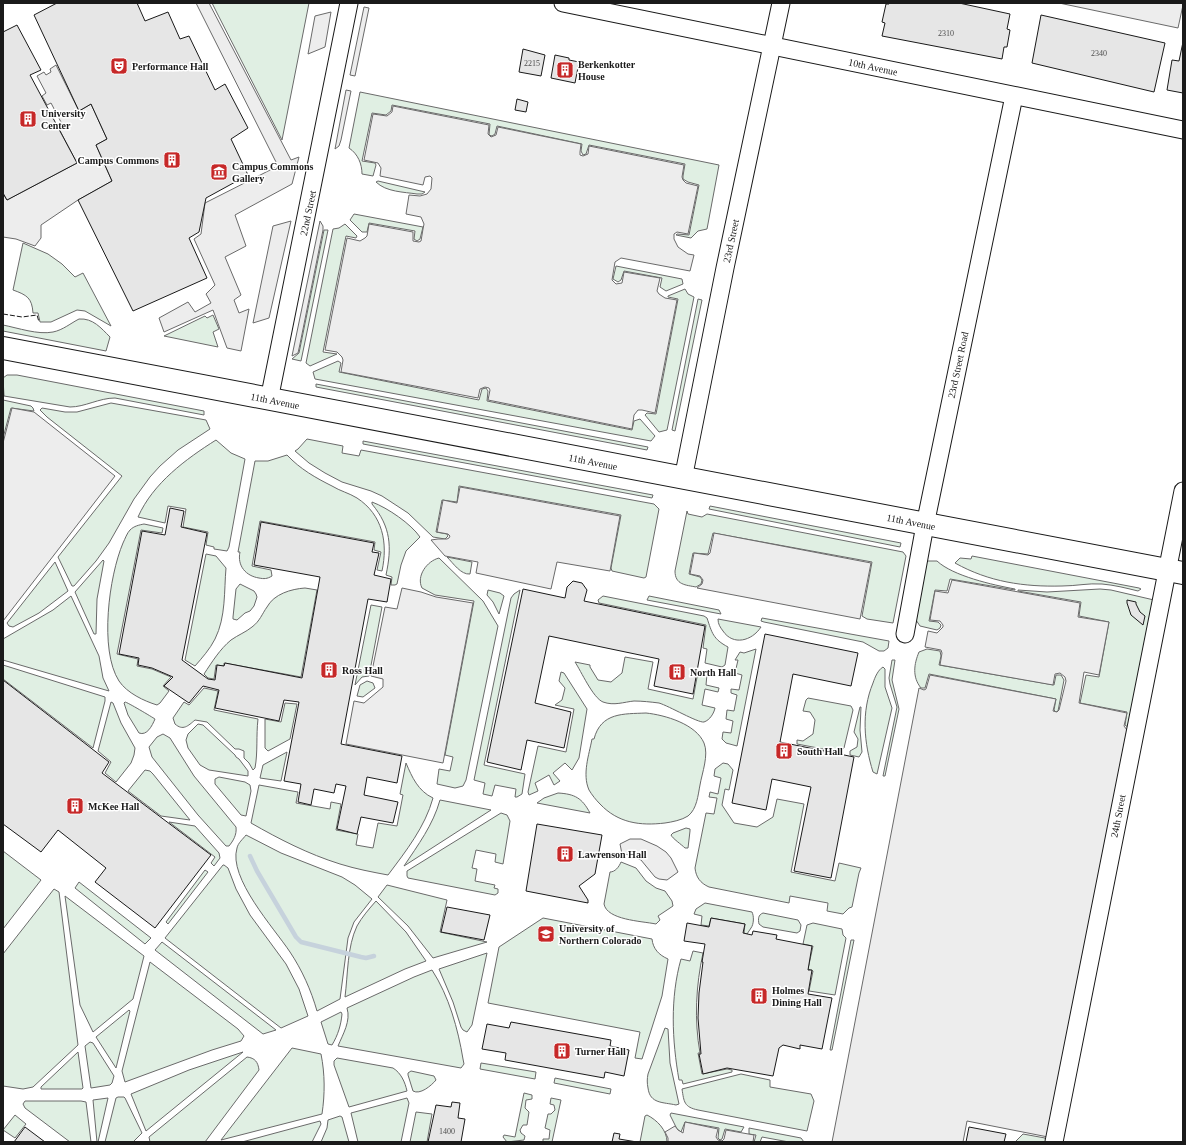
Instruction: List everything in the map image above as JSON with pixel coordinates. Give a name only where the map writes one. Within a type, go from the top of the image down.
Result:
[{"type":"main road","name":"11th Avenue","points":[[3,348],[1175,572]]},
{"type":"street","name":"22nd Street","points":[[269,400],[312,193],[349,3]]},
{"type":"street","name":"10th Avenue","points":[[563,3],[1183,130]]},
{"type":"street","name":"23rd Street","points":[[683,479],[725,268],[781,3]]},
{"type":"street","name":"23rd Street Road","points":[[905,634],[925,525],[1014,96]]},
{"type":"street","name":"24th Street","points":[[1054,1142],[1175,572],[1183,491]]},
{"type":"green space","points":[[212,3],[309,3],[282,140],[217,13]]},
{"type":"green space","points":[[360,92],[719,165],[707,229],[698,231],[691,238],[676,235],[689,235],[699,185],[683,179],[685,164],[589,145],[586,154],[583,155],[581,151],[582,144],[497,126],[495,134],[492,136],[489,135],[490,124],[392,105],[391,111],[386,115],[372,113],[362,161],[375,163],[376,165],[373,176],[362,174],[359,160],[355,153],[349,148]]},
{"type":"green space","points":[[378,181],[425,192],[422,194],[417,194],[395,191],[385,188],[376,182]]},
{"type":"green space","points":[[354,214],[423,227],[420,239],[417,241],[414,239],[415,231],[369,223],[367,232],[362,232],[350,220]]},
{"type":"green space","points":[[345,224],[357,236],[356,238],[346,236],[323,352],[337,354],[310,366],[306,363],[333,229],[339,228]]},
{"type":"green space","points":[[324,230],[328,230],[301,361],[292,359],[299,353]]},
{"type":"green space","points":[[23,243],[48,254],[62,264],[75,277],[83,273],[111,326],[85,311],[77,310],[51,322],[40,322],[38,313],[33,313],[30,300],[13,290]]},
{"type":"green space","points":[[616,266],[682,279],[683,284],[666,291],[660,287],[662,278],[624,271],[621,280],[618,282],[613,279]]},
{"type":"green space","points":[[685,289],[688,294],[694,297],[667,430],[659,432],[645,415],[647,413],[656,414],[678,299],[668,296]]},
{"type":"green space","points":[[698,299],[702,300],[675,431],[672,430]]},
{"type":"green space","points":[[213,315],[219,329],[213,332],[218,347],[164,336],[205,316],[207,318]]},
{"type":"green space","points":[[79,319],[93,322],[110,337],[106,351],[3,331],[3,325],[47,333],[64,328]]},
{"type":"green space","points":[[338,361],[341,363],[339,372],[479,400],[482,389],[486,388],[488,391],[487,401],[632,430],[634,421],[640,419],[655,436],[651,441],[315,379],[313,372]]},
{"type":"green space","points":[[7,375],[17,375],[204,411],[204,415],[115,398],[103,399],[81,406],[70,407],[4,396],[3,378]]},
{"type":"green space","points":[[316,384],[648,447],[647,450],[316,387]]},
{"type":"green space","points":[[3,400],[31,406],[34,411],[11,408],[3,438]]},
{"type":"green space","points":[[111,403],[206,420],[210,429],[178,450],[150,477],[134,499],[109,543],[96,561],[74,586],[72,586],[58,557],[122,476],[40,410],[42,408],[65,412],[77,412]]},
{"type":"green space","points":[[307,439],[343,446],[342,453],[359,456],[361,450],[654,504],[659,509],[646,577],[644,578],[612,571],[611,568],[621,515],[459,486],[457,502],[442,500],[436,532],[447,534],[448,536],[445,539],[433,537],[408,513],[382,496],[342,482],[309,463],[295,451]]},
{"type":"green space","points":[[216,440],[231,453],[245,459],[227,551],[214,549],[214,547],[206,545],[208,532],[183,527],[186,509],[168,506],[165,523],[138,517],[152,493],[171,473],[193,455]]},
{"type":"green space","points":[[363,441],[653,495],[652,498],[363,444]]},
{"type":"green space","points":[[287,455],[297,465],[314,476],[357,498],[373,513],[382,530],[384,540],[384,561],[382,571],[377,570],[381,552],[374,550],[375,542],[260,521],[252,566],[271,570],[272,576],[269,578],[259,578],[246,573],[241,566],[239,557],[240,552],[238,552],[255,461],[268,461]]},
{"type":"green space","points":[[372,502],[399,517],[420,537],[406,551],[397,584],[395,585],[391,585],[392,577],[386,575],[389,546],[386,529]]},
{"type":"green space","points":[[710,506],[901,543],[900,547],[709,509]]},
{"type":"green space","points":[[687,511],[688,514],[702,517],[707,514],[903,552],[906,556],[893,623],[867,619],[862,616],[872,562],[713,533],[708,554],[693,553],[689,574],[700,577],[702,580],[701,584],[696,587],[682,584],[675,576],[675,571]]},
{"type":"green space","points":[[144,524],[163,528],[162,533],[141,530],[117,654],[138,659],[137,666],[152,669],[171,677],[163,686],[169,691],[157,705],[136,696],[122,685],[113,668],[109,651],[108,613],[110,593],[118,557],[129,531]]},
{"type":"green space","points":[[206,554],[216,556],[226,568],[224,604],[219,631],[208,650],[195,666],[185,660]]},
{"type":"green space","points":[[972,556],[1141,589],[1138,591],[1102,584],[1034,586],[1007,582],[981,575],[955,563],[960,558],[971,559]]},
{"type":"green space","points":[[447,557],[472,562],[470,574],[460,571]]},
{"type":"green space","points":[[439,558],[483,601],[498,626],[466,780],[463,786],[455,788],[437,784],[439,769],[450,771],[453,757],[445,755],[474,601],[435,595],[422,588],[420,579],[424,570],[430,562]]},
{"type":"green space","points":[[103,560],[97,599],[96,634],[94,634],[75,592]]},
{"type":"green space","points":[[928,561],[937,561],[953,571],[963,575],[1015,590],[950,579],[947,591],[935,590],[929,621],[938,622],[941,625],[940,628],[937,630],[920,626],[916,620],[926,563]]},
{"type":"green space","points":[[55,562],[68,591],[39,613],[13,627],[9,626],[7,623]]},
{"type":"green space","points":[[240,584],[254,591],[257,597],[254,606],[250,611],[245,613],[237,620],[233,619],[233,617],[236,589]]},
{"type":"green space","points":[[305,588],[317,590],[301,677],[224,663],[224,666],[216,665],[214,679],[208,678],[204,674],[223,647],[231,640],[255,625],[270,602],[283,593]]},
{"type":"green space","points":[[1100,589],[1111,590],[1154,600],[1129,728],[1125,725],[1127,712],[1080,703],[1086,675],[1099,677],[1109,622],[1079,616],[1081,602],[1018,591],[1047,592]]},
{"type":"green space","points":[[488,590],[500,593],[504,596],[499,614],[493,602],[487,595]]},
{"type":"green space","points":[[520,590],[484,765],[525,774],[522,794],[515,797],[516,789],[495,785],[492,796],[483,794],[485,783],[474,780],[511,598]]},
{"type":"green space","points":[[71,596],[99,656],[103,678],[109,691],[3,660],[3,639],[53,610]]},
{"type":"green space","points":[[603,596],[704,616],[707,618],[716,638],[728,647],[725,665],[722,667],[705,663],[707,649],[703,648],[706,625],[599,603],[598,600]]},
{"type":"green space","points":[[649,596],[719,610],[721,614],[647,600]]},
{"type":"green space","points":[[371,605],[382,607],[369,676],[362,677],[355,685]]},
{"type":"green space","points":[[762,618],[889,641],[888,648],[884,651],[879,651],[863,642],[764,622],[761,621]]},
{"type":"green space","points":[[718,619],[761,627],[753,636],[742,640],[737,640],[727,636],[720,627]]},
{"type":"green space","points":[[756,649],[737,746],[726,743],[722,739],[723,732],[731,733],[733,721],[726,719],[727,710],[734,711],[737,695],[731,693],[731,689],[739,690],[742,675],[735,673],[738,660],[735,660],[740,652],[744,653]]},
{"type":"green space","points":[[927,649],[940,651],[941,656],[939,665],[1054,685],[1056,675],[1061,675],[1064,680],[1058,711],[1056,712],[1054,710],[1056,699],[929,674],[925,688],[921,688],[916,679],[915,666],[919,652]]},
{"type":"green space","points":[[625,657],[653,662],[648,689],[693,699],[698,672],[707,674],[706,685],[719,688],[718,692],[705,689],[702,705],[715,708],[714,712],[708,720],[701,722],[659,703],[634,701],[615,704],[603,702],[599,700],[591,690],[575,662],[590,665],[598,680],[611,682],[622,673]]},
{"type":"green space","points":[[892,660],[895,660],[892,680],[899,709],[885,776],[883,776],[897,707],[889,678]]},
{"type":"green space","points":[[3,665],[105,697],[93,748],[3,679]]},
{"type":"green space","points":[[883,667],[885,669],[885,687],[892,708],[877,774],[873,772],[870,761],[866,739],[865,716],[869,694],[878,672]]},
{"type":"green space","points":[[561,672],[564,673],[587,709],[579,758],[572,770],[565,763],[553,773],[560,781],[554,785],[549,775],[535,783],[538,791],[529,795],[528,792],[538,746],[566,752],[574,709],[555,705],[562,700],[565,688],[559,681]]},
{"type":"green space","points":[[367,681],[373,683],[375,688],[363,697],[357,696],[360,685]]},
{"type":"green space","points":[[204,688],[218,691],[214,710],[258,719],[256,762],[253,770],[244,758],[244,751],[235,749],[207,722],[195,720],[188,726],[183,727],[175,724],[173,718],[184,702],[189,705]]},
{"type":"green space","points":[[808,698],[851,706],[853,710],[844,748],[839,752],[797,744],[797,740],[803,741],[813,734],[815,720],[810,712],[803,711]]},
{"type":"green space","points":[[111,702],[113,703],[121,723],[135,748],[131,763],[116,782],[105,773],[111,762],[98,751]]},
{"type":"green space","points":[[125,702],[155,719],[147,732],[142,734],[139,733],[128,715]]},
{"type":"green space","points":[[285,703],[297,704],[290,739],[268,751],[265,748],[265,719],[281,722]]},
{"type":"green space","points":[[860,707],[862,752],[859,757],[850,755],[850,751],[857,747],[858,739],[854,732]]},
{"type":"green space","points":[[646,713],[671,718],[687,726],[700,736],[704,743],[706,753],[705,764],[697,802],[691,813],[680,820],[647,824],[630,822],[622,819],[614,815],[600,804],[590,792],[587,784],[587,764],[592,739],[594,739],[597,730],[608,719],[614,716]]},
{"type":"green space","points":[[198,724],[203,725],[239,759],[248,771],[248,776],[209,770],[200,765],[188,748],[186,740],[188,734]]},
{"type":"green space","points":[[163,734],[170,738],[194,776],[236,827],[235,835],[229,846],[226,846],[198,815],[152,757],[149,747],[157,737]]},
{"type":"green space","points":[[287,752],[281,781],[260,778],[263,765]]},
{"type":"green space","points":[[406,763],[419,788],[433,798],[430,809],[420,829],[388,875],[346,866],[317,856],[251,823],[259,785],[298,792],[296,803],[330,809],[331,802],[341,804],[336,830],[358,834],[356,845],[373,848],[378,823],[397,826],[403,795],[400,794]]},
{"type":"green space","points":[[723,763],[728,764],[733,770],[729,790],[725,789],[722,805],[734,823],[757,827],[773,817],[777,799],[804,804],[791,872],[835,881],[839,863],[861,868],[852,907],[843,914],[827,911],[828,903],[790,896],[789,903],[709,887],[701,882],[697,877],[695,868],[706,813],[714,814],[717,798],[709,797],[710,792],[718,794],[721,778],[714,776],[715,769]]},
{"type":"green space","points":[[145,770],[150,771],[153,774],[190,820],[161,816],[128,791]]},
{"type":"green space","points":[[219,777],[245,782],[250,785],[251,791],[246,816],[241,815],[215,784],[215,779]]},
{"type":"green space","points":[[558,793],[569,794],[581,800],[590,813],[537,803],[544,798]]},
{"type":"green space","points":[[440,800],[491,810],[404,866],[429,826]]},
{"type":"green space","points":[[501,813],[507,815],[510,821],[503,864],[495,862],[496,854],[476,850],[472,868],[477,869],[475,881],[495,885],[494,888],[498,889],[498,893],[495,895],[408,878],[407,871]]},
{"type":"green space","points":[[169,822],[195,826],[219,853],[220,858],[214,866],[211,863],[215,857]]},
{"type":"green space","points":[[686,828],[690,829],[688,848],[685,848],[671,835]]},
{"type":"green space","points":[[246,835],[281,853],[342,877],[355,885],[372,899],[354,922],[348,938],[340,999],[317,1011],[312,995],[302,973],[290,952],[254,902],[239,874],[236,860],[237,848],[239,843]]},
{"type":"green space","points":[[3,851],[41,880],[3,929]]},
{"type":"green space","points":[[621,862],[636,868],[646,881],[656,888],[665,891],[672,901],[673,906],[658,916],[660,920],[656,924],[618,917],[606,909],[604,904],[610,872],[617,869]]},
{"type":"green space","points":[[223,865],[228,868],[236,889],[250,915],[286,964],[299,989],[308,1016],[281,1028],[165,938]]},
{"type":"green space","points":[[205,870],[208,872],[168,924],[166,922]]},
{"type":"green space","points":[[79,882],[151,938],[145,944],[75,888]]},
{"type":"green space","points":[[387,885],[447,900],[440,932],[487,942],[433,958],[408,926],[378,897]]},
{"type":"green space","points":[[54,889],[59,892],[78,1045],[33,1087],[23,1089],[3,1086],[3,954]]},
{"type":"green space","points":[[65,896],[144,956],[133,999],[93,1032],[80,1005]]},
{"type":"green space","points":[[376,901],[406,932],[426,961],[405,969],[345,997],[351,943],[361,919]]},
{"type":"green space","points":[[705,903],[752,912],[752,926],[747,934],[744,933],[745,924],[711,918],[709,926],[701,925],[702,916],[694,914],[696,909]]},
{"type":"green space","points":[[763,913],[798,920],[801,925],[800,931],[797,933],[763,927],[759,924],[758,920],[759,916]]},
{"type":"green space","points":[[543,918],[652,939],[657,951],[668,959],[662,996],[642,1059],[635,1058],[640,1032],[488,1003],[499,947]]},
{"type":"green space","points":[[813,923],[842,929],[843,935],[846,938],[835,995],[809,991],[813,971],[808,969],[813,946],[803,944],[807,925]]},
{"type":"green space","points":[[851,940],[854,940],[832,1050],[830,1050]]},
{"type":"green space","points":[[162,942],[276,1030],[263,1034],[155,950]]},
{"type":"green space","points":[[693,951],[703,953],[697,990],[696,1015],[700,1053],[698,1053],[702,1074],[727,1069],[732,1070],[732,1072],[683,1084],[682,1080],[679,1080],[675,1050],[673,1019],[675,989],[681,959],[690,961]]},
{"type":"green space","points":[[487,953],[472,1025],[467,1032],[461,1027],[453,1002],[439,969]]},
{"type":"green space","points":[[150,962],[238,1029],[244,1036],[241,1041],[125,1082],[122,1071]]},
{"type":"green space","points":[[432,970],[448,1002],[455,1025],[464,1064],[461,1068],[338,1046],[347,1023],[347,1008]]},
{"type":"green space","points":[[129,1010],[130,1011],[116,1068],[96,1037]]},
{"type":"green space","points":[[341,1012],[342,1018],[338,1034],[332,1045],[328,1044],[321,1022]]},
{"type":"green space","points":[[665,1028],[668,1029],[670,1063],[679,1104],[676,1105],[654,1100],[649,1093],[647,1081],[648,1074]]},
{"type":"green space","points":[[90,1042],[93,1043],[114,1076],[110,1085],[91,1088],[85,1046]]},
{"type":"green space","points":[[292,1048],[321,1054],[324,1084],[322,1114],[221,1140]]},
{"type":"green space","points":[[78,1052],[82,1089],[41,1089],[41,1087]]},
{"type":"green space","points":[[243,1052],[146,1131],[131,1094],[189,1070]]},
{"type":"green space","points":[[247,1057],[256,1061],[259,1070],[205,1142],[150,1142],[149,1137]]},
{"type":"green space","points":[[337,1058],[393,1068],[402,1078],[407,1091],[349,1107],[334,1065],[334,1061]]},
{"type":"green space","points":[[481,1063],[536,1072],[535,1079],[480,1069]]},
{"type":"green space","points":[[411,1071],[434,1076],[436,1080],[422,1091],[413,1091],[408,1075]]},
{"type":"green space","points":[[741,1074],[770,1080],[770,1087],[811,1094],[814,1101],[807,1131],[693,1109],[687,1105],[683,1097],[682,1089]]},
{"type":"green space","points":[[555,1078],[611,1089],[610,1094],[554,1083]]},
{"type":"green space","points":[[524,1093],[532,1095],[532,1099],[526,1100],[525,1108],[529,1112],[527,1125],[523,1125],[520,1130],[525,1136],[524,1140],[507,1142],[503,1137],[504,1135],[515,1137]]},
{"type":"green space","points":[[108,1098],[98,1142],[97,1142],[93,1100]]},
{"type":"green space","points":[[116,1098],[125,1098],[142,1133],[133,1142],[105,1142]]},
{"type":"green space","points":[[407,1098],[409,1103],[401,1142],[358,1142],[351,1113]]},
{"type":"green space","points":[[551,1098],[561,1100],[552,1142],[543,1142],[543,1139],[549,1139],[550,1130],[545,1128],[548,1114],[551,1114],[555,1110],[554,1105],[550,1104]]},
{"type":"green space","points":[[25,1101],[86,1102],[91,1142],[70,1142],[25,1108],[23,1104]]},
{"type":"green space","points":[[416,1112],[432,1114],[427,1142],[410,1142]]},
{"type":"green space","points":[[671,1113],[744,1127],[741,1132],[725,1129],[722,1139],[720,1140],[718,1138],[719,1128],[685,1122],[681,1132],[677,1129],[670,1115]]},
{"type":"green space","points":[[15,1115],[26,1124],[15,1138],[3,1130]]},
{"type":"green space","points":[[647,1115],[661,1126],[667,1138],[667,1142],[640,1142],[645,1116]]},
{"type":"green space","points":[[340,1116],[342,1117],[349,1142],[321,1142],[327,1128],[328,1120]]},
{"type":"green space","points":[[320,1121],[321,1124],[312,1142],[242,1142]]},
{"type":"green space","points":[[749,1128],[801,1138],[804,1142],[789,1142],[762,1137],[760,1142],[754,1142],[756,1135],[749,1134]]},
{"type":"green space","points":[[1023,1134],[1045,1138],[1046,1142],[1015,1142]]},
{"type":"shaded area","points":[[196,3],[209,3],[291,160],[299,157],[292,184],[235,215],[246,246],[225,257],[241,295],[234,300],[239,313],[249,309],[241,351],[227,348],[213,310],[164,332],[159,318],[188,302],[195,312],[211,303],[206,294],[215,285],[194,239],[201,234],[205,203],[278,166]]},
{"type":"shaded area","points":[[1059,3],[1183,3],[1183,5],[1178,28]]},
{"type":"shaded area","points":[[364,7],[369,8],[355,76],[350,75]]},
{"type":"shaded area","points":[[331,12],[325,47],[308,54],[315,16]]},
{"type":"shaded area","points":[[56,65],[79,111],[91,104],[107,139],[96,145],[112,181],[78,200],[41,225],[41,238],[35,246],[16,239],[3,237],[3,194],[7,200],[77,163],[58,127],[62,124],[51,103],[47,105],[42,96],[46,93],[37,76],[44,72],[46,75],[51,72],[50,69]]},
{"type":"shaded area","points":[[346,90],[351,91],[341,140],[339,146],[335,149]]},
{"type":"shaded area","points":[[393,106],[489,125],[488,134],[491,137],[496,135],[498,127],[581,144],[580,155],[583,156],[588,154],[589,146],[684,165],[683,180],[686,183],[698,186],[688,234],[677,232],[674,234],[674,239],[678,247],[688,254],[694,255],[690,271],[621,258],[615,262],[612,280],[616,284],[622,283],[624,272],[660,278],[657,291],[659,294],[665,298],[677,300],[655,413],[638,410],[634,415],[632,429],[488,400],[490,390],[489,388],[485,387],[480,389],[478,398],[341,372],[342,357],[337,352],[325,350],[347,238],[360,241],[365,238],[367,236],[369,224],[413,232],[413,241],[421,241],[424,224],[421,217],[406,214],[409,195],[420,196],[427,194],[431,189],[432,178],[430,176],[425,177],[423,185],[380,176],[381,168],[378,163],[364,160],[373,114],[387,116],[392,112]]},
{"type":"shaded area","points":[[291,221],[269,318],[253,323],[273,226]]},
{"type":"shaded area","points":[[320,221],[323,226],[323,230],[300,344],[298,353],[292,356]]},
{"type":"shaded area","points":[[12,408],[34,412],[115,476],[3,621],[3,443]]},
{"type":"shaded area","points":[[460,487],[620,516],[610,571],[557,562],[551,589],[476,573],[478,562],[445,556],[431,540],[449,538],[450,536],[448,534],[437,532],[443,500],[457,503]]},
{"type":"shaded area","points":[[714,533],[871,563],[860,619],[697,588],[702,584],[703,580],[700,576],[690,574],[694,553],[708,555],[710,553]]},
{"type":"shaded area","points":[[952,580],[1080,603],[1078,617],[1109,622],[1099,675],[1084,672],[1079,703],[1127,713],[1124,726],[1127,730],[1048,1137],[967,1121],[963,1142],[832,1142],[919,688],[924,690],[926,689],[930,675],[1056,699],[1053,711],[1057,712],[1059,710],[1066,681],[1065,677],[1060,673],[1055,674],[1053,685],[940,665],[941,650],[925,647],[928,631],[937,633],[943,627],[940,621],[930,620],[935,591],[948,593]]},
{"type":"shaded area","points":[[402,588],[436,597],[473,603],[443,763],[346,744],[354,701],[364,703],[383,687],[383,679],[371,676],[385,607],[397,609]]},
{"type":"shaded area","points":[[630,839],[641,839],[666,852],[671,858],[678,872],[667,880],[655,877],[641,860],[631,855],[622,854],[620,844]]},
{"type":"shaded area","points":[[685,1122],[718,1129],[716,1137],[718,1140],[722,1141],[724,1139],[726,1130],[754,1135],[753,1142],[668,1142],[665,1132],[675,1126],[683,1133]]},
{"type":"building","name":"Campus Commons","points":[[57,3],[137,3],[145,21],[168,12],[180,39],[189,36],[215,90],[225,84],[248,128],[231,139],[248,175],[206,198],[199,232],[189,238],[207,278],[133,311],[78,200],[112,181],[96,145],[107,139],[91,104],[79,111],[34,15]]},
{"type":"building","points":[[959,3],[1010,14],[1007,29],[1010,30],[1007,47],[1004,47],[1002,59],[882,36],[885,23],[882,22],[886,4]]},
{"type":"building","points":[[1041,15],[1165,43],[1154,92],[1032,63]]},
{"type":"building","name":"University Center","points":[[17,25],[41,70],[30,75],[77,163],[7,200],[3,193],[3,32]]},
{"type":"building","points":[[1183,42],[1183,93],[1167,90],[1172,60],[1179,61]]},
{"type":"building","points":[[523,49],[545,55],[541,76],[519,72]]},
{"type":"building","name":"Berkenkotter House","points":[[555,55],[579,62],[575,83],[551,78]]},
{"type":"building","points":[[517,99],[528,102],[526,112],[515,110]]},
{"type":"building","name":"Ross Hall","points":[[170,508],[184,511],[181,527],[207,533],[182,660],[208,679],[215,680],[217,665],[224,666],[225,663],[302,678],[320,577],[254,565],[261,522],[374,543],[372,552],[379,553],[374,575],[391,579],[387,602],[368,599],[341,744],[402,756],[397,783],[367,777],[364,795],[398,802],[393,823],[361,817],[357,834],[337,829],[346,786],[336,784],[334,793],[314,789],[311,805],[298,802],[301,784],[284,781],[299,702],[284,700],[279,721],[215,708],[219,690],[203,686],[189,703],[164,686],[173,677],[152,668],[138,665],[139,658],[119,654],[142,531],[165,535]]},
{"type":"building","name":"North Hall","points":[[573,581],[582,583],[587,590],[584,601],[705,626],[693,694],[654,686],[659,659],[549,636],[535,703],[571,712],[564,748],[527,740],[521,770],[487,762],[523,589],[565,598],[567,587]]},
{"type":"building","points":[[1127,600],[1136,602],[1140,612],[1145,616],[1143,625],[1131,615]]},
{"type":"building","name":"South Hall","points":[[765,634],[858,653],[851,686],[793,674],[780,742],[854,757],[831,878],[794,871],[811,787],[772,779],[766,810],[732,803]]},
{"type":"building","name":"McKee Hall","points":[[3,680],[109,762],[102,773],[211,855],[155,928],[95,882],[106,868],[58,830],[41,852],[3,824]]},
{"type":"building","name":"Lawrenson Hall","points":[[537,824],[602,835],[595,874],[579,886],[588,900],[588,903],[526,891]]},
{"type":"building","points":[[447,907],[490,915],[484,940],[441,932]]},
{"type":"building","name":"Holmes Dining Hall","points":[[711,918],[745,924],[743,933],[752,935],[753,931],[777,935],[776,939],[812,946],[808,970],[812,970],[808,994],[832,998],[822,1049],[800,1045],[800,1049],[783,1045],[779,1048],[773,1076],[727,1068],[703,1074],[699,1054],[701,1054],[698,1018],[699,993],[705,944],[684,941],[687,923],[709,927]]},
{"type":"building","name":"Turner Hall","points":[[511,1022],[611,1040],[610,1046],[629,1050],[624,1076],[605,1072],[604,1078],[505,1060],[506,1053],[482,1049],[487,1024],[509,1028]]},
{"type":"building","points":[[452,1102],[460,1103],[458,1118],[465,1119],[461,1142],[428,1142],[436,1105],[451,1107]]},
{"type":"building","points":[[25,1127],[45,1142],[14,1142]]},
{"type":"building","points":[[969,1127],[1006,1134],[1004,1142],[966,1142]]},
{"type":"building","points":[[614,1133],[620,1134],[619,1139],[637,1142],[612,1142]]},
{"type":"waterway","points":[[250,856],[257,871],[296,937],[301,942],[366,958],[374,956]]},
{"type":"fence","points":[[3,314],[22,317],[37,315],[39,322]]},
{"type":"place","name":"Performance Hall","points":[[119,66]]},
{"type":"place","name":"Berkenkotter House","points":[[565,70]]},
{"type":"place","name":"University Center","points":[[28,119]]},
{"type":"place","name":"Campus Commons","points":[[172,160]]},
{"type":"place","name":"Campus Commons Gallery","points":[[219,172]]},
{"type":"place","name":"Ross Hall","points":[[329,670]]},
{"type":"place","name":"North Hall","points":[[677,672]]},
{"type":"place","name":"South Hall","points":[[784,751]]},
{"type":"place","name":"McKee Hall","points":[[75,806]]},
{"type":"place","name":"Lawrenson Hall","points":[[565,854]]},
{"type":"place","name":"University of Northern Colorado","points":[[546,934]]},
{"type":"place","name":"Holmes Dining Hall","points":[[759,996]]},
{"type":"place","name":"Turner Hall","points":[[562,1051]]}]
